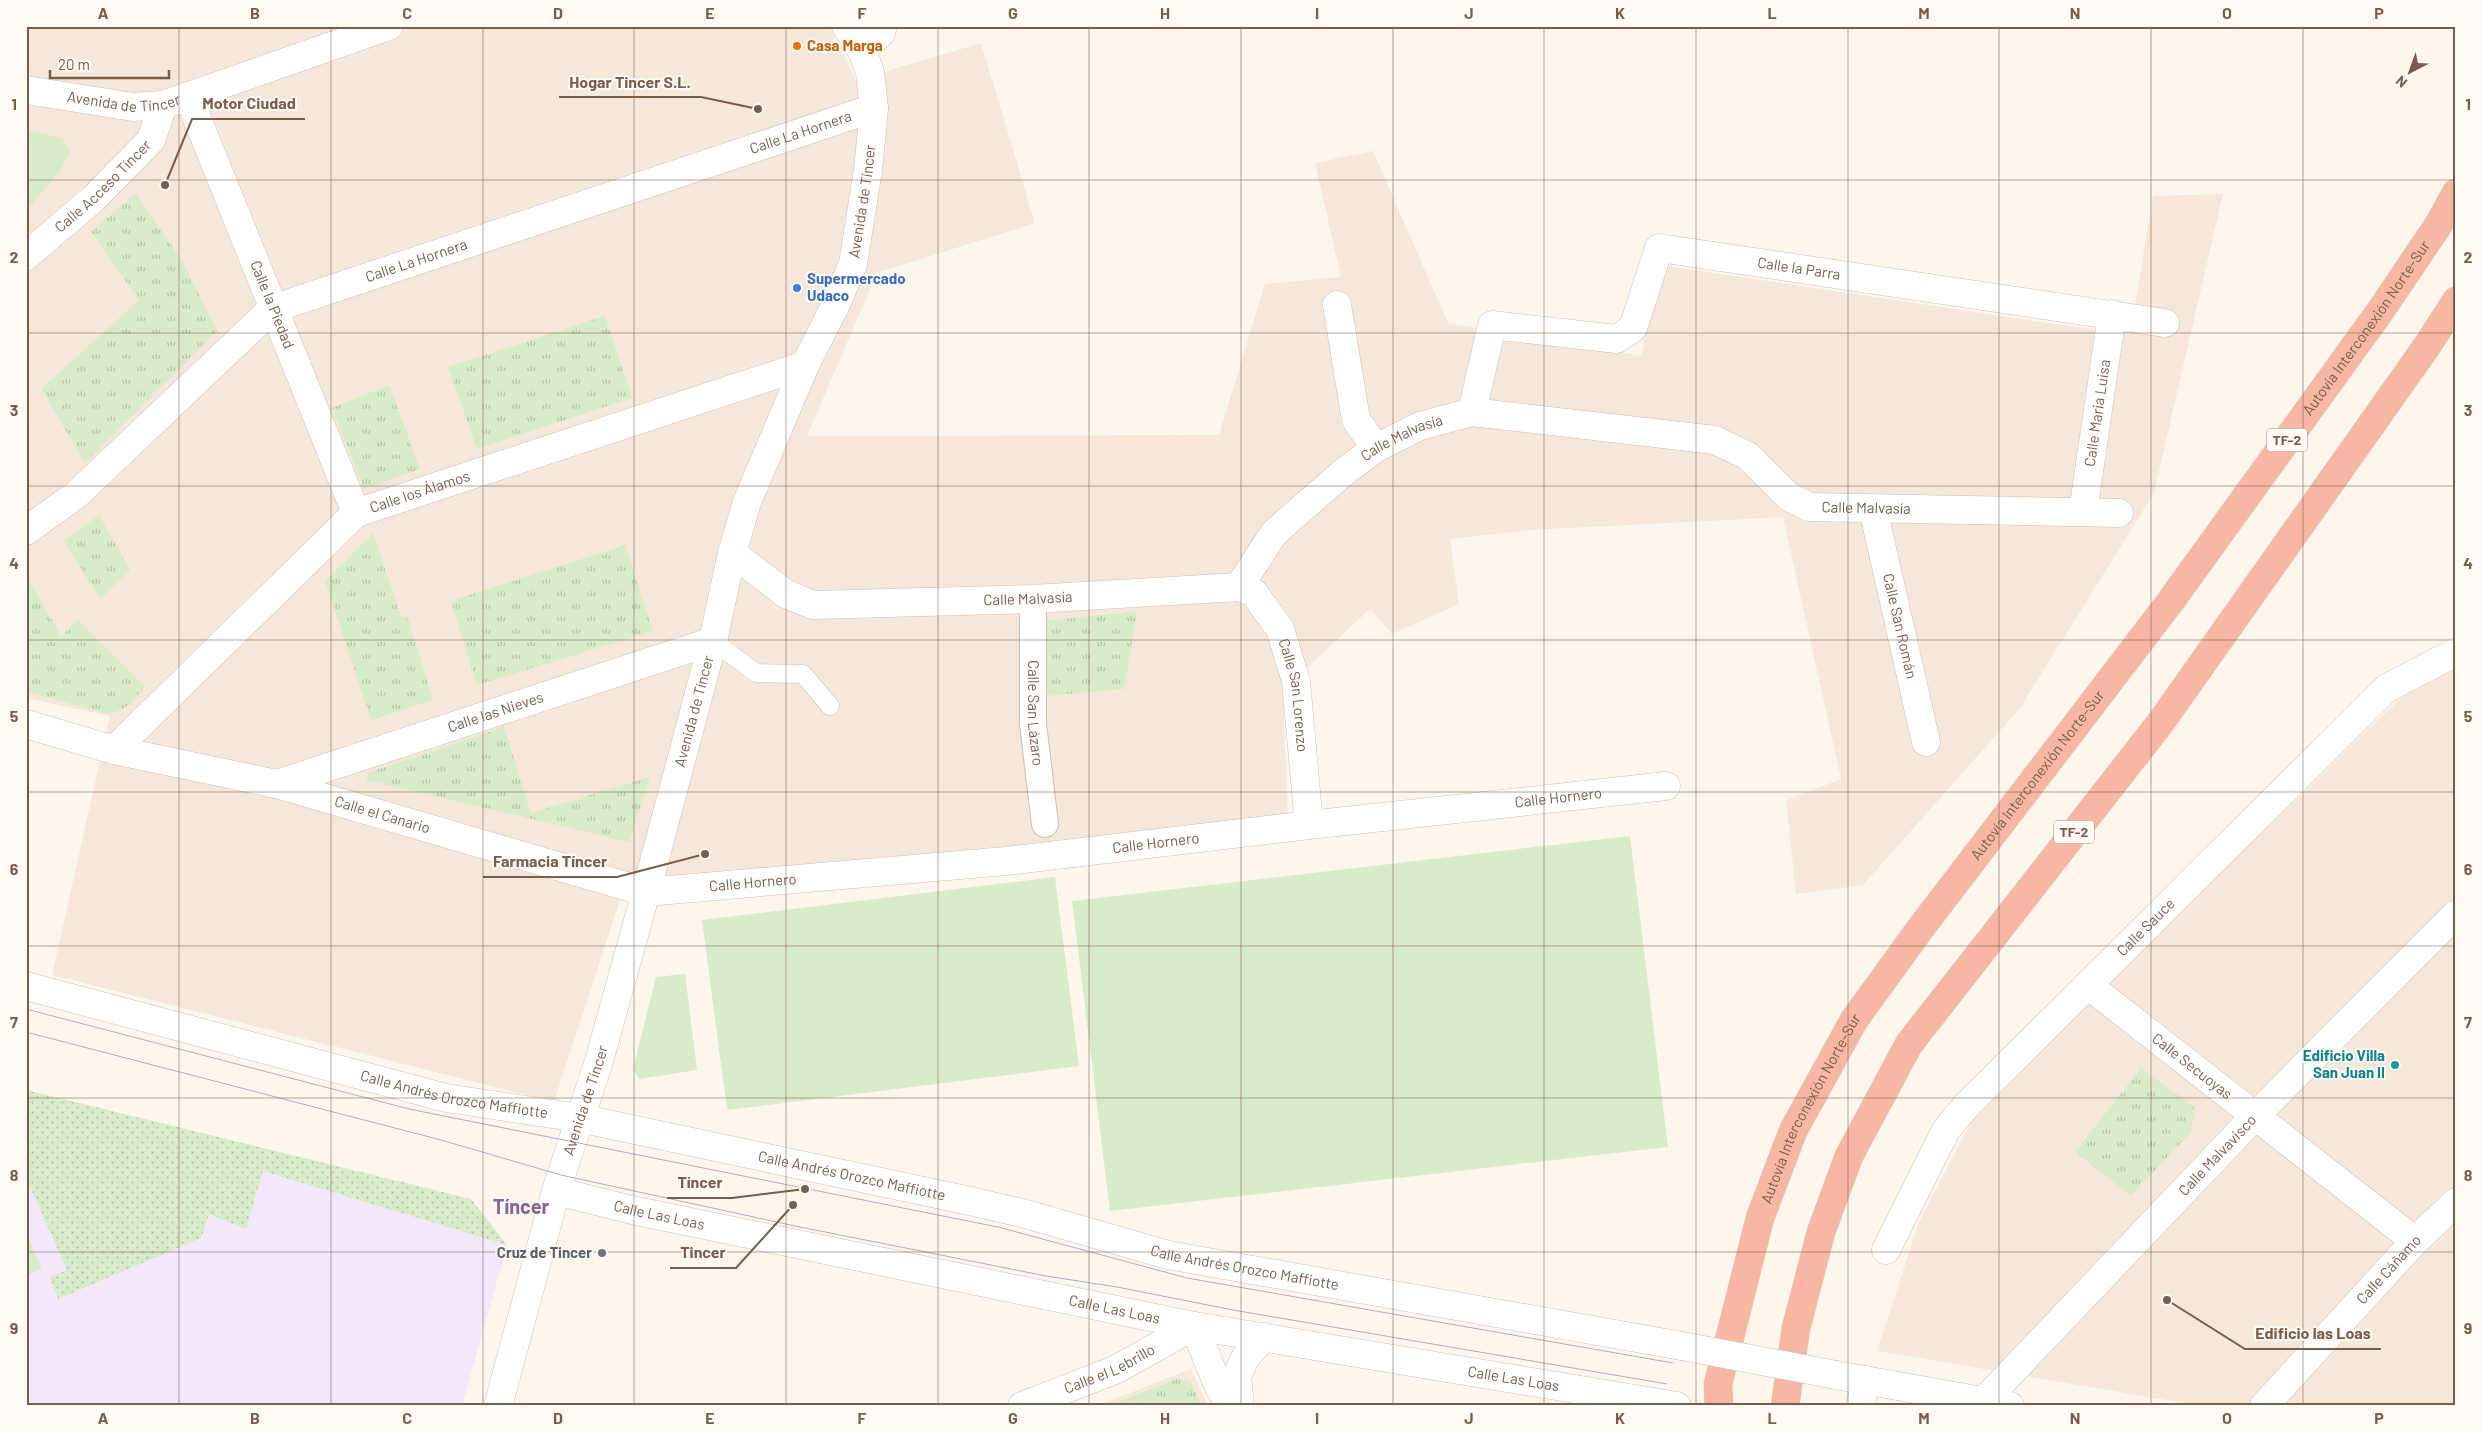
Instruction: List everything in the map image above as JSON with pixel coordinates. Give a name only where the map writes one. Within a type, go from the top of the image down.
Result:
[{"type":"highway","name":"Autovía Interconexión Norte-Sur","points":[[1719,1406],[1718,1384],[1760,1218],[1793,1131],[1854,1020],[1920,929],[2170,602],[2381,310],[2439,224],[2456,192]]},
{"type":"highway","name":"TF-2","points":[[1785,1406],[1796,1328],[1821,1232],[1849,1156],[1909,1044],[2160,722],[2427,346],[2456,301]]},
{"type":"street","name":"Avenida de Tíncer","points":[[26,90],[133,107],[163,106],[390,26]]},
{"type":"street","name":"Avenida de Tíncer","points":[[498,1406],[556,1191],[599,1061],[646,892],[713,641],[732,553],[747,502],[805,365],[836,304],[853,264],[868,170],[874,108],[870,72],[862,51],[846,26]]},
{"type":"street","points":[[862,51],[881,33],[883,26]]},
{"type":"street","name":"Calle la Piedad","points":[[188,96],[272,309],[356,513]]},
{"type":"street","name":"Calle Acceso Tíncer","points":[[26,256],[93,199],[151,140],[163,106]]},
{"type":"street","name":"Calle La Hornera","points":[[26,531],[77,494],[272,309],[874,108]]},
{"type":"street","name":"Calle la Parra","points":[[1472,412],[1492,325],[1617,339],[1633,328],[1659,248],[2165,323]]},
{"type":"street","points":[[1337,305],[1356,420],[1376,448]]},
{"type":"street","name":"Calle Maria Luisa","points":[[2083,512],[2112,314]]},
{"type":"street","name":"Calle los Álamos","points":[[114,750],[356,513],[805,365]]},
{"type":"street","name":"Calle Malvasía","points":[[732,553],[786,594],[814,605],[1033,599],[1239,587],[1274,533],[1345,471],[1376,448],[1420,426],[1472,412],[1716,440],[1748,456],[1788,496],[1809,507],[2119,513]]},
{"type":"street","name":"Calle San Román","points":[[1873,509],[1926,742]]},
{"type":"street","name":"Calle San Lorenzo","points":[[1239,587],[1254,593],[1280,629],[1296,681],[1309,825]]},
{"type":"street","name":"Calle San Lázaro","points":[[1033,599],[1033,724],[1045,824]]},
{"type":"street","name":"Calle las Nieves","points":[[277,784],[713,641]]},
{"type":"street","name":"Calle Sauce","points":[[1886,1250],[1946,1130],[1966,1106],[2387,688],[2456,652]]},
{"type":"street","points":[[26,724],[114,750]]},
{"type":"street","name":"Calle el Canario","points":[[114,750],[277,784],[646,892]]},
{"type":"street","name":"Calle Hornero","points":[[646,892],[1006,861],[1309,825],[1666,786]]},
{"type":"street","name":"Calle Malvavisco","points":[[1997,1403],[2255,1116],[2456,914]]},
{"type":"street","name":"Calle Secuoyas","points":[[2088,985],[2415,1241]]},
{"type":"street","name":"Calle Andrés Orozco Maffiotte","points":[[26,986],[446,1098],[579,1118],[1026,1214],[1168,1255],[1836,1375],[1863,1393]]},
{"type":"street","name":"Calle Las Loas","points":[[556,1191],[632,1210],[1194,1326],[1674,1405]]},
{"type":"street","name":"Calle Cáñamo","points":[[2264,1406],[2415,1241],[2456,1202]]},
{"type":"street","points":[[1194,1326],[1218,1385],[1230,1406]]},
{"type":"street","name":"Calle el Lebrillo","points":[[1022,1406],[1115,1370],[1194,1326]]},
{"type":"street","points":[[1240,1406],[1237,1376],[1246,1358],[1264,1337]]},
{"type":"street","points":[[1863,1393],[1997,1403]]},
{"type":"lane","points":[[713,641],[756,673],[803,674],[830,706]]},
{"type":"shaded area","points":[[26,26],[829,26],[856,80],[981,43],[1035,223],[877,273],[807,436],[1219,435],[1265,284],[1341,277],[1315,163],[1373,151],[1448,323],[1641,356],[1660,265],[2130,335],[2153,196],[2223,194],[2154,493],[2020,708],[1863,885],[1796,894],[1786,800],[1841,779],[1783,517],[1530,530],[1450,539],[1459,604],[1392,634],[1370,609],[1283,690],[1288,817],[624,888],[554,1102],[52,975],[110,716],[26,698]]},
{"type":"shaded area","points":[[2456,665],[2456,1406],[2202,1406],[1877,1351],[1919,1222],[1977,1111],[2414,685]]},
{"type":"shaded area","points":[[26,1090],[471,1199],[507,1245],[462,1406],[26,1406]]},
{"type":"shaded area","points":[[1191,1369],[1208,1406],[1096,1406]]},
{"type":"green space","points":[[26,130],[62,138],[70,152],[60,171],[26,211]]},
{"type":"green space","points":[[136,193],[182,261],[217,331],[85,463],[41,389],[139,300],[91,232]]},
{"type":"green space","points":[[605,316],[632,398],[477,449],[448,367]]},
{"type":"green space","points":[[389,385],[420,469],[364,489],[332,408]]},
{"type":"green space","points":[[99,515],[130,570],[100,599],[64,541]]},
{"type":"green space","points":[[373,533],[401,617],[407,616],[433,700],[371,720],[325,581]]},
{"type":"green space","points":[[625,545],[653,631],[477,685],[451,601]]},
{"type":"green space","points":[[26,575],[61,636],[78,620],[145,687],[128,705],[118,711],[105,713],[26,692]]},
{"type":"green space","points":[[1137,611],[1124,689],[1044,696],[1044,621]]},
{"type":"green space","points":[[504,727],[531,813],[650,777],[629,842],[367,780],[367,773]]},
{"type":"green space","points":[[1630,836],[1668,1147],[1110,1211],[1072,901]]},
{"type":"green space","points":[[1055,877],[1079,1066],[727,1110],[702,920]]},
{"type":"green space","points":[[685,974],[697,1070],[639,1079],[633,1069],[656,977]]},
{"type":"green space","points":[[2141,1068],[2195,1108],[2191,1132],[2131,1196],[2075,1152]]},
{"type":"green space","points":[[26,1090],[471,1199],[507,1245],[263,1171],[246,1229],[209,1214],[201,1238],[58,1299],[50,1277],[67,1270],[26,1178]]},
{"type":"green space","points":[[26,1233],[42,1268],[26,1276]]},
{"type":"green space","points":[[1179,1378],[1191,1382],[1202,1406],[1108,1406]]},
{"type":"tram line","points":[[26,1009],[409,1109],[998,1227],[1187,1278],[1673,1363]]},
{"type":"tram line","points":[[26,1032],[441,1140],[561,1175],[795,1226],[1046,1276],[1117,1287],[1233,1310],[1667,1384]]},
{"type":"place","name":"Casa Marga","points":[[797,46]]},
{"type":"place","name":"Hogar Tincer S.L.","points":[[758,109]]},
{"type":"place","name":"Motor Ciudad","points":[[165,185]]},
{"type":"place","name":"Supermercado Udaco","points":[[797,288]]},
{"type":"place","name":"Farmacia Tíncer","points":[[705,854]]},
{"type":"place","name":"Edificio Villa San Juan II","points":[[2395,1065]]},
{"type":"place","name":"Tíncer","points":[[805,1189]]},
{"type":"place","name":"Tincer","points":[[793,1205]]},
{"type":"place","name":"Cruz de Tincer","points":[[602,1253]]},
{"type":"place","name":"Edificio las Loas","points":[[2167,1300]]},
{"type":"district","name":"Tíncer","points":[[521,1207]]}]
